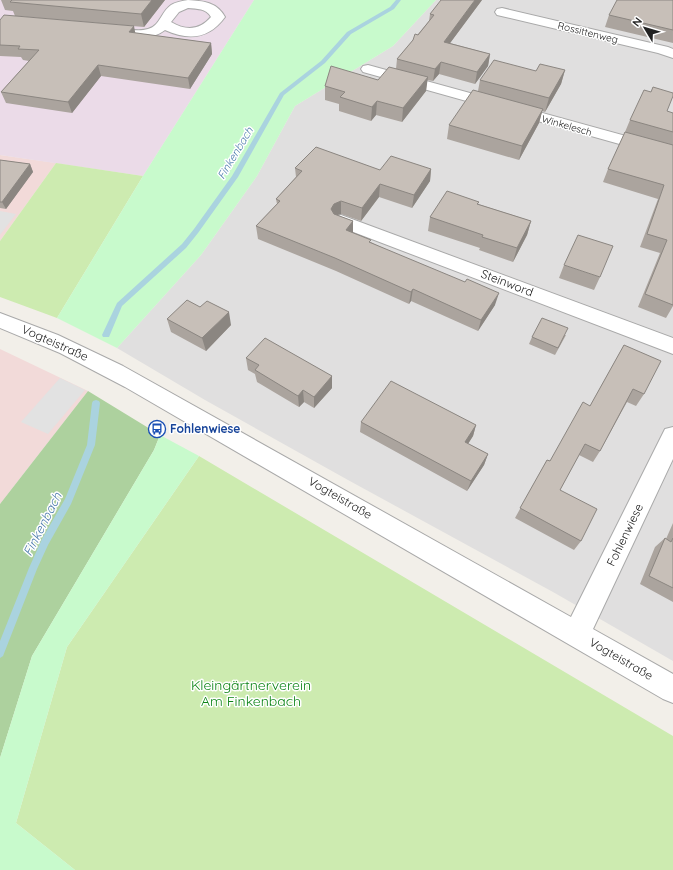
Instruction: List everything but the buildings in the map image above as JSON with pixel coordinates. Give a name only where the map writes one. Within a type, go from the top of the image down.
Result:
[{"type":"street","points":[[91,29],[150,33],[156,31],[164,23],[172,8],[178,2],[206,6],[215,11],[218,17],[212,26],[200,32],[189,33],[180,31],[170,28],[164,23]]},
{"type":"street","name":"Rossittenweg","points":[[502,12],[663,50],[673,54]]},
{"type":"street","name":"Winkelesch","points":[[368,69],[673,154]]},
{"type":"street","name":"Steinword","points":[[341,221],[673,346]]},
{"type":"street","name":"Vogteistraße","points":[[0,320],[41,335],[75,350],[132,381],[673,689]]},
{"type":"street","name":"Fohlenwiese","points":[[577,633],[673,436]]},
{"type":"shaded area","points":[[0,0],[254,0],[143,176],[0,155]]},
{"type":"shaded area","points":[[436,0],[673,0],[673,661],[553,592],[205,400],[117,348],[201,255],[257,176],[295,106],[393,46]]},
{"type":"shaded area","points":[[0,155],[56,163],[0,241]]},
{"type":"shaded area","points":[[0,211],[16,214],[0,235]]},
{"type":"shaded area","points":[[0,349],[88,391],[0,504]]},
{"type":"shaded area","points":[[60,378],[85,390],[48,434],[21,422]]},
{"type":"green space","points":[[254,0],[436,0],[393,46],[295,106],[257,176],[201,255],[117,348],[57,318],[143,176]]},
{"type":"green space","points":[[56,163],[143,176],[57,318],[0,297],[0,241]]},
{"type":"green space","points":[[88,391],[160,435],[154,450],[32,656],[0,758],[0,504]]},
{"type":"green space","points":[[160,435],[199,456],[67,647],[16,823],[75,870],[0,870],[0,758],[32,656],[154,450]]},
{"type":"green space","name":"Kleingärtnerverein Am Finkenbach","points":[[199,456],[673,736],[673,870],[75,870],[16,823],[67,647]]},
{"type":"waterway","name":"Finkenbach","points":[[106,335],[119,305],[184,246],[196,231],[235,177],[282,94],[323,62],[349,33],[392,8],[399,0]]},
{"type":"waterway","name":"Finkenbach","points":[[0,653],[33,568],[45,542],[68,501],[91,445],[96,403]]},
{"type":"place","name":"Fohlenwiese","points":[[157,429]]}]
